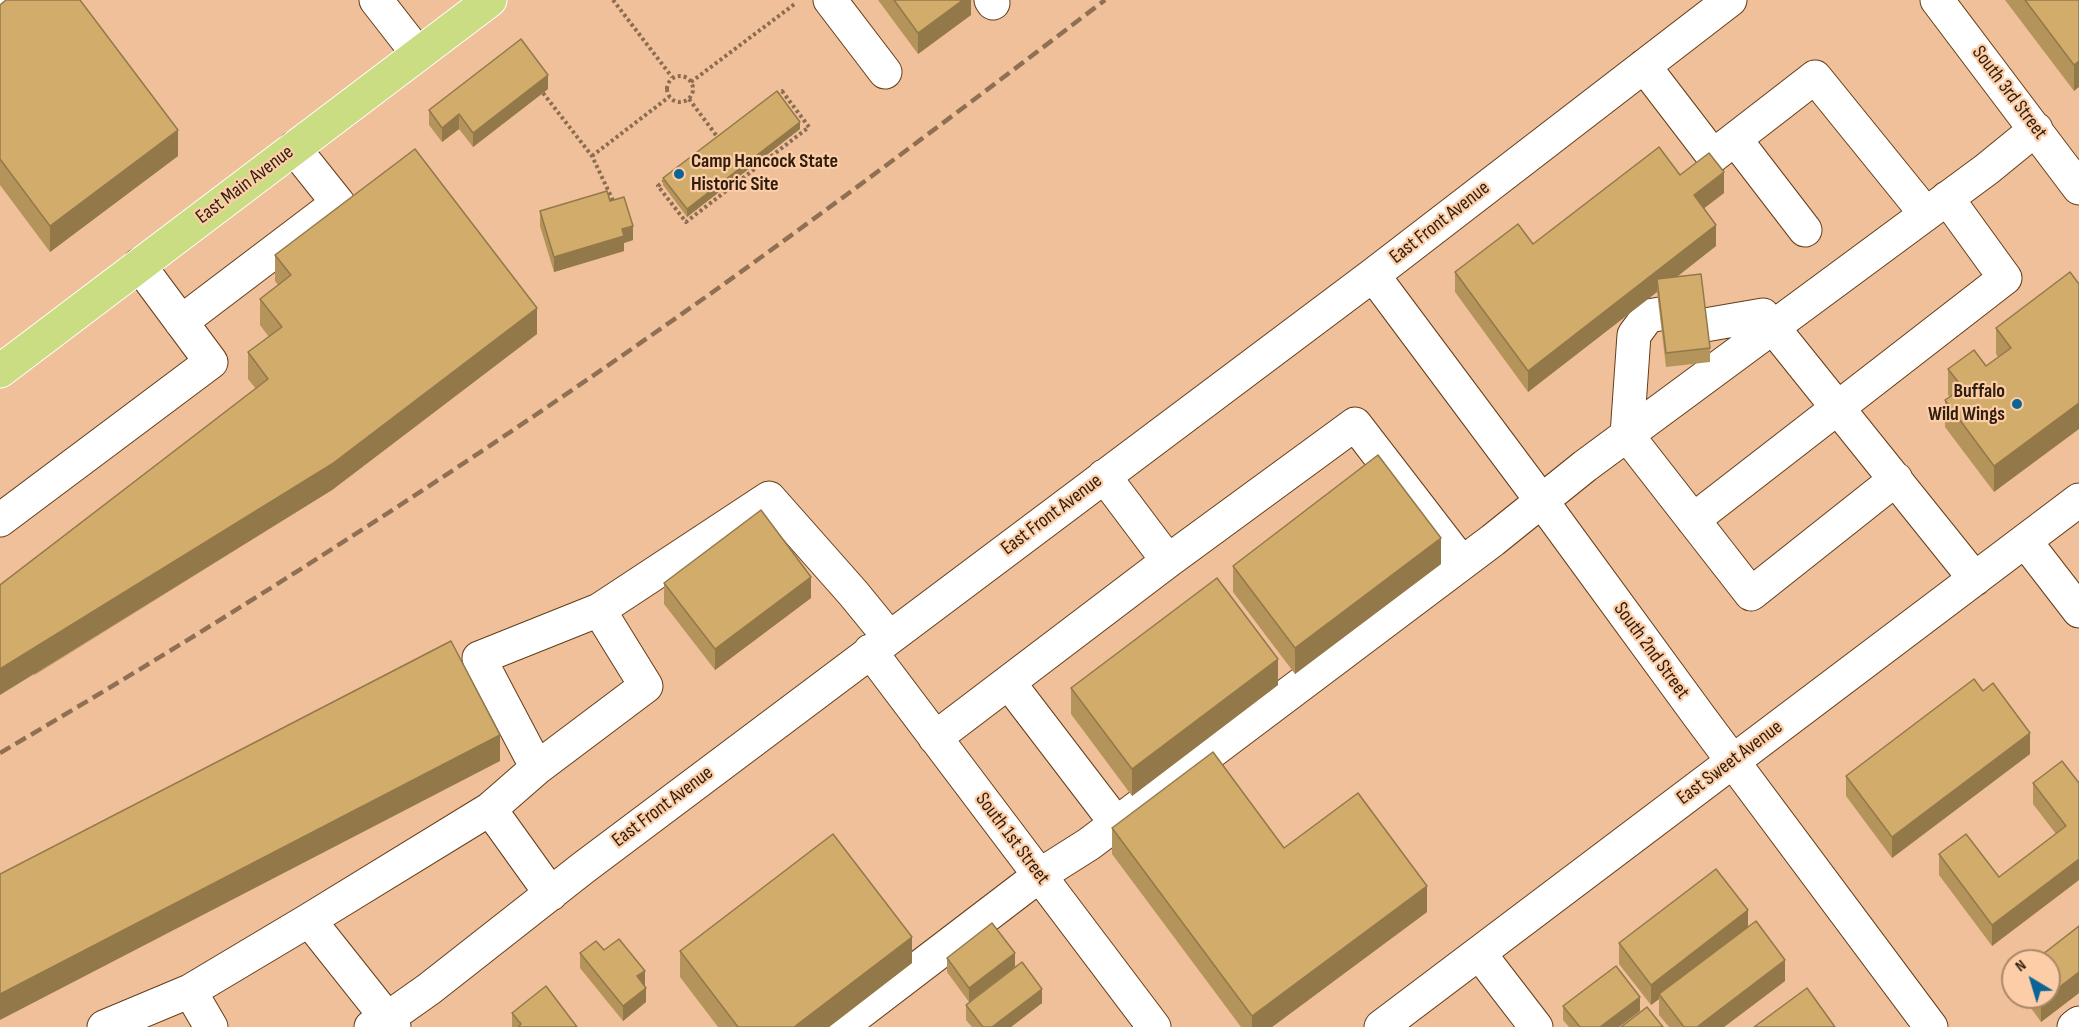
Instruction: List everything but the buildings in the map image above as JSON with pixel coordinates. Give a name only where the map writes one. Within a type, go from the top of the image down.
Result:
[{"type":"main road","name":"East Main Avenue","points":[[0,371],[489,0]]},
{"type":"street","points":[[376,0],[418,54]]},
{"type":"street","points":[[830,0],[885,72]]},
{"type":"street","name":"East Front Avenue","points":[[384,1024],[879,644],[1373,274],[1730,0]]},
{"type":"street","name":"South 3rd Street","points":[[1937,0],[2079,188]]},
{"type":"street","points":[[1644,66],[1713,156],[1815,77],[2005,278],[1693,520]]},
{"type":"street","points":[[841,1027],[1040,875],[1116,824],[1462,563],[1627,435],[1987,170],[2036,129]]},
{"type":"street","points":[[1735,140],[1805,230]]},
{"type":"street","points":[[181,322],[338,203],[294,147]]},
{"type":"street","points":[[0,520],[211,362],[140,265]]},
{"type":"street","name":"South 2nd Street","points":[[1373,274],[1931,1027]]},
{"type":"street","points":[[1705,325],[1730,305],[1739,320],[1763,315],[1975,579]]},
{"type":"street","points":[[1627,435],[1655,333]]},
{"type":"street","points":[[935,738],[1168,561],[1355,424],[1462,563]]},
{"type":"street","points":[[1627,435],[1751,594],[1896,479]]},
{"type":"street","points":[[1104,476],[1168,561]]},
{"type":"street","name":"South 1st Street","points":[[599,610],[770,498],[853,593],[879,644],[935,738],[1154,1027]]},
{"type":"street","name":"East Sweet Avenue","points":[[1381,1027],[2079,500]]},
{"type":"street","points":[[2025,541],[2079,611]]},
{"type":"street","points":[[104,1027],[190,991],[490,809],[537,768],[646,686],[599,610],[465,659],[537,768]]},
{"type":"street","points":[[1009,683],[1116,824]]},
{"type":"street","points":[[490,809],[551,894]]},
{"type":"street","points":[[309,920],[384,1024]]},
{"type":"street","points":[[1479,953],[1536,1027]]},
{"type":"street","points":[[190,991],[211,1027]]},
{"type":"street","points":[[2074,1027],[2079,1023]]},
{"type":"path","points":[[613,0],[672,77]]},
{"type":"path","points":[[691,82],[800,0]]},
{"type":"path","points":[[681,75],[691,82],[693,91],[689,99],[676,102],[669,96],[667,84],[672,77],[681,75]]},
{"type":"path","points":[[782,91],[809,127],[686,222],[658,186],[720,139],[782,91]]},
{"type":"path","points":[[543,93],[592,156],[616,208]]},
{"type":"path","points":[[592,156],[669,96]]},
{"type":"path","points":[[689,99],[720,139]]},
{"type":"railway","points":[[0,753],[183,643],[363,529],[542,411],[766,254],[1105,0]]},
{"type":"place","name":"Camp Hancock State Historic Site","points":[[679,174]]},
{"type":"place","name":"Buffalo Wild Wings","points":[[2017,404]]}]
